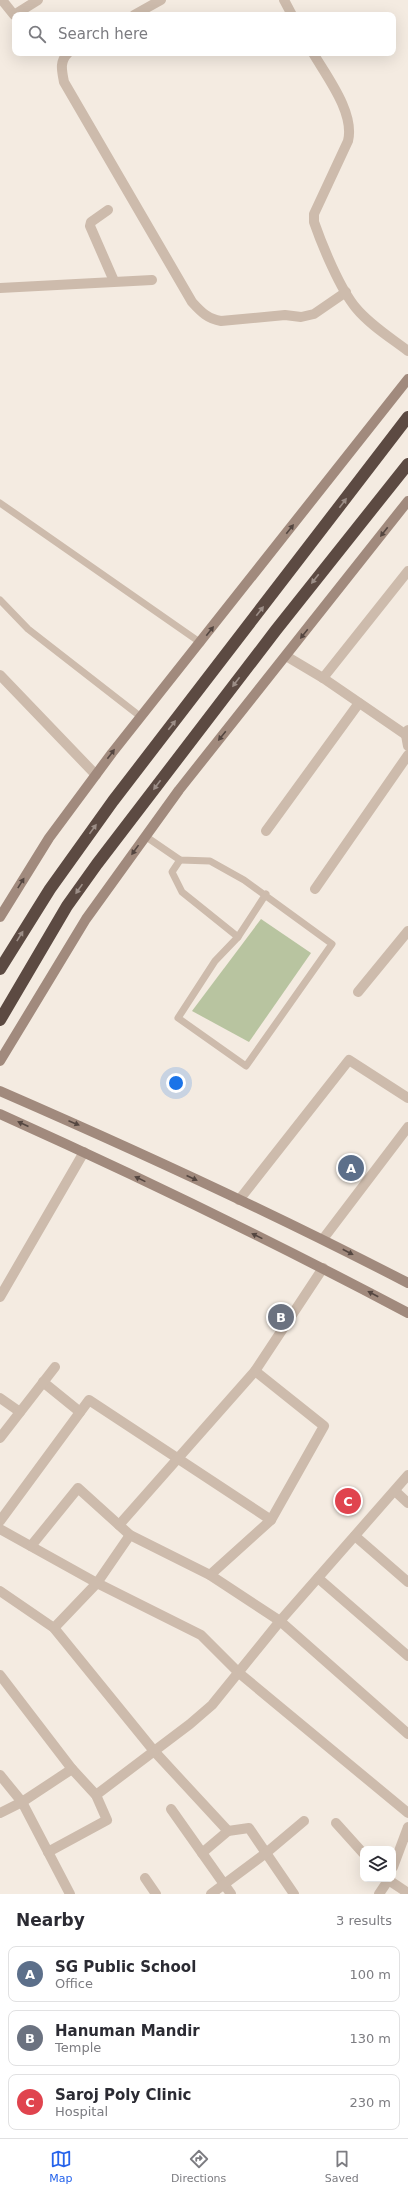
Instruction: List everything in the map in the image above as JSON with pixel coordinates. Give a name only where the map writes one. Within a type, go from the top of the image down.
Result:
[{"type":"highway","points":[[0,969],[50,889],[113,801],[408,417]]},
{"type":"highway","points":[[0,1020],[67,906],[97,864],[340,548],[408,464]]},
{"type":"street","points":[[2,0],[12,12]]},
{"type":"street","points":[[19,12],[38,0]]},
{"type":"street","points":[[139,12],[161,0]]},
{"type":"street","points":[[284,0],[290,12]]},
{"type":"street","points":[[65,56],[63,58],[61,69],[64,82],[192,302],[202,314],[213,320],[221,321],[285,315],[301,317],[314,314],[346,292]]},
{"type":"street","points":[[316,56],[344,108],[350,126],[348,141],[314,214],[317,230],[346,292],[364,317],[408,351]]},
{"type":"street","points":[[108,210],[91,222],[90,226],[114,281]]},
{"type":"street","points":[[0,288],[152,280]]},
{"type":"street","points":[[0,916],[49,838],[96,775],[408,379]]},
{"type":"street","points":[[0,1061],[86,919],[145,836],[179,790],[408,501]]},
{"type":"street","points":[[323,678],[408,571]]},
{"type":"street","points":[[286,656],[323,678],[359,704],[407,732],[408,746]]},
{"type":"street","points":[[0,675],[96,775]]},
{"type":"street","points":[[266,831],[359,704]]},
{"type":"street","points":[[315,889],[408,755]]},
{"type":"street","points":[[358,992],[408,931]]},
{"type":"street","points":[[239,1200],[349,1060],[408,1098]]},
{"type":"street","points":[[0,1091],[97,1133],[323,1238],[408,1283]]},
{"type":"street","points":[[0,1114],[84,1152],[323,1268],[408,1312]]},
{"type":"street","points":[[323,1238],[408,1127]]},
{"type":"street","points":[[0,1297],[84,1152]]},
{"type":"street","points":[[119,1525],[255,1371],[323,1268]]},
{"type":"street","points":[[0,1438],[55,1367]]},
{"type":"street","points":[[210,1575],[271,1520],[324,1426],[255,1371]]},
{"type":"street","points":[[43,1382],[80,1412]]},
{"type":"street","points":[[0,1398],[20,1412]]},
{"type":"street","points":[[0,1521],[89,1400],[271,1520]]},
{"type":"street","points":[[96,1795],[190,1724],[206,1710],[239,1673],[280,1621],[408,1475]]},
{"type":"street","points":[[31,1546],[78,1488],[130,1535],[210,1575],[280,1621],[408,1734]]},
{"type":"street","points":[[395,1491],[408,1503]]},
{"type":"street","points":[[0,1529],[97,1583],[201,1635],[239,1673],[408,1813]]},
{"type":"street","points":[[54,1628],[97,1583],[130,1535]]},
{"type":"street","points":[[355,1536],[408,1582]]},
{"type":"street","points":[[318,1578],[408,1656]]},
{"type":"street","points":[[0,1591],[54,1628],[154,1751],[228,1832]]},
{"type":"street","points":[[0,1675],[72,1769],[96,1795],[107,1820],[48,1852]]},
{"type":"street","points":[[0,1813],[22,1802],[72,1769]]},
{"type":"street","points":[[0,1775],[22,1802],[70,1894]]},
{"type":"street","points":[[171,1809],[231,1894]]},
{"type":"street","points":[[211,1894],[266,1853],[304,1821]]},
{"type":"street","points":[[336,1824],[360,1850]]},
{"type":"street","points":[[396,1859],[408,1827]]},
{"type":"street","points":[[202,1853],[228,1832],[248,1828],[294,1894]]},
{"type":"street","points":[[145,1878],[156,1894]]},
{"type":"street","points":[[379,1894],[386,1882]]},
{"type":"street","points":[[392,1882],[408,1893]]},
{"type":"lane","points":[[0,503],[201,643]]},
{"type":"lane","points":[[0,600],[28,629],[141,717]]},
{"type":"lane","points":[[145,836],[180,860],[210,861],[266,894],[332,944],[246,1066],[178,1018],[215,961],[238,937],[266,894]]},
{"type":"lane","points":[[180,860],[172,872],[182,892],[238,937]]},
{"type":"green space","points":[[261,919],[311,953],[249,1042],[192,1011]]},
{"type":"place","name":"SG Public School","points":[[351,1168]]},
{"type":"place","name":"Hanuman Mandir","points":[[281,1317]]},
{"type":"place","name":"Saroj Poly Clinic","points":[[348,1501]]}]
